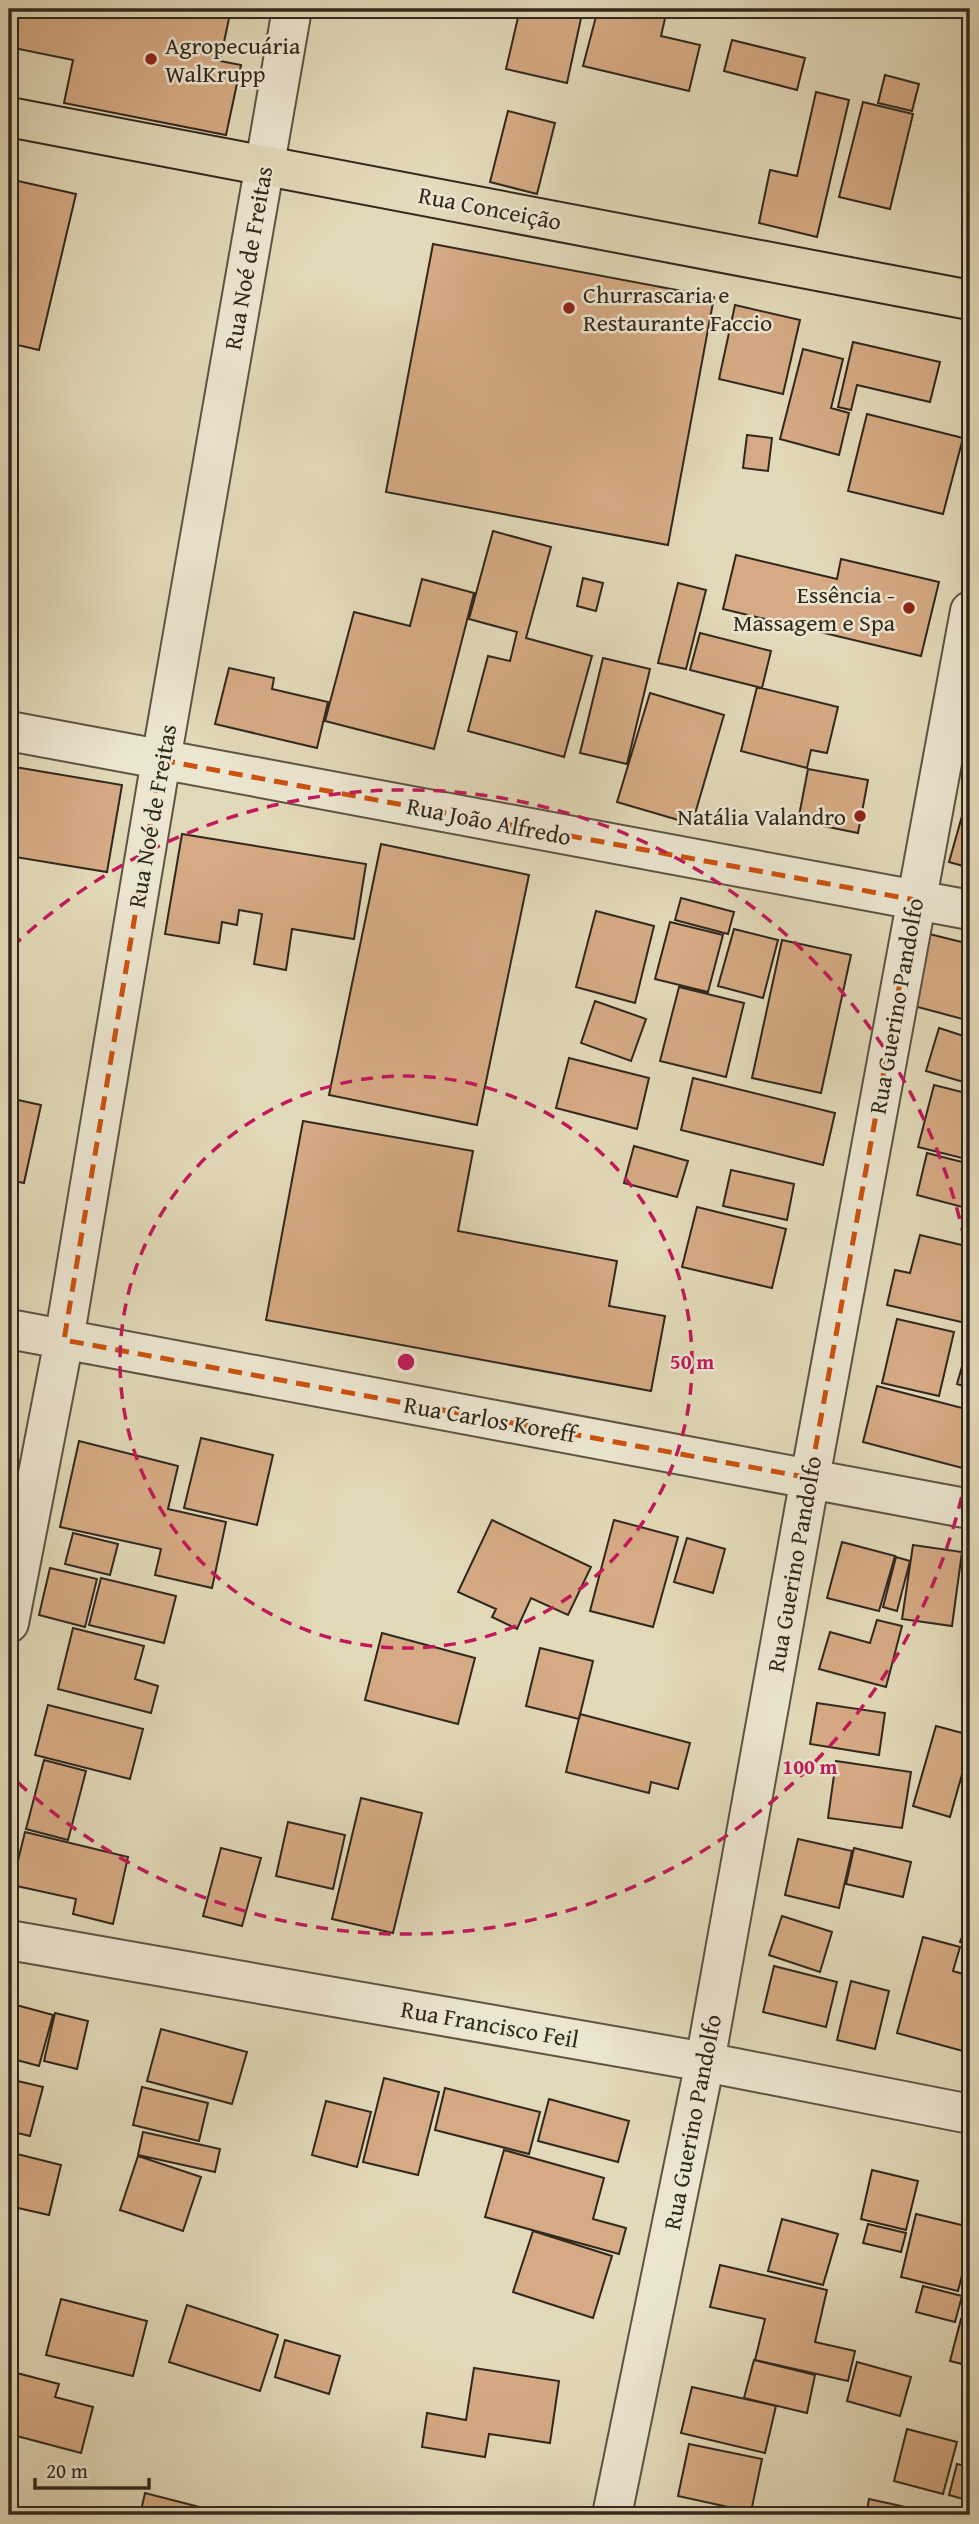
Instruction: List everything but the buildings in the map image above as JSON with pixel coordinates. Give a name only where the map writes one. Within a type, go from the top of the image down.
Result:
[{"type":"main road","name":"Rua Conceição","points":[[9,117],[970,300]]},
{"type":"street","name":"Rua Noé de Freitas","points":[[9,1623],[64,1340],[161,760],[292,9]]},
{"type":"street","name":"Rua Guerino Pandolfo","points":[[612,2515],[705,2062],[915,900],[970,611]]},
{"type":"street","name":"Rua João Alfredo","points":[[9,731],[970,910]]},
{"type":"street","name":"Rua Carlos Koreff","points":[[9,1329],[970,1509]]},
{"type":"street","name":"Rua Francisco Feil","points":[[9,1940],[705,2062],[970,2114]]},
{"type":"highlighted area","points":[[161,760],[915,900],[810,1478],[64,1340]]},
{"type":"place","name":"Agropecuária WalKrupp","points":[[151,59]]},
{"type":"place","name":"Churrascaria e Restaurante Faccio","points":[[569,308]]},
{"type":"place","name":"Essência - Massagem e Spa","points":[[909,608]]},
{"type":"place","name":"Natália Valandro","points":[[860,816]]}]
